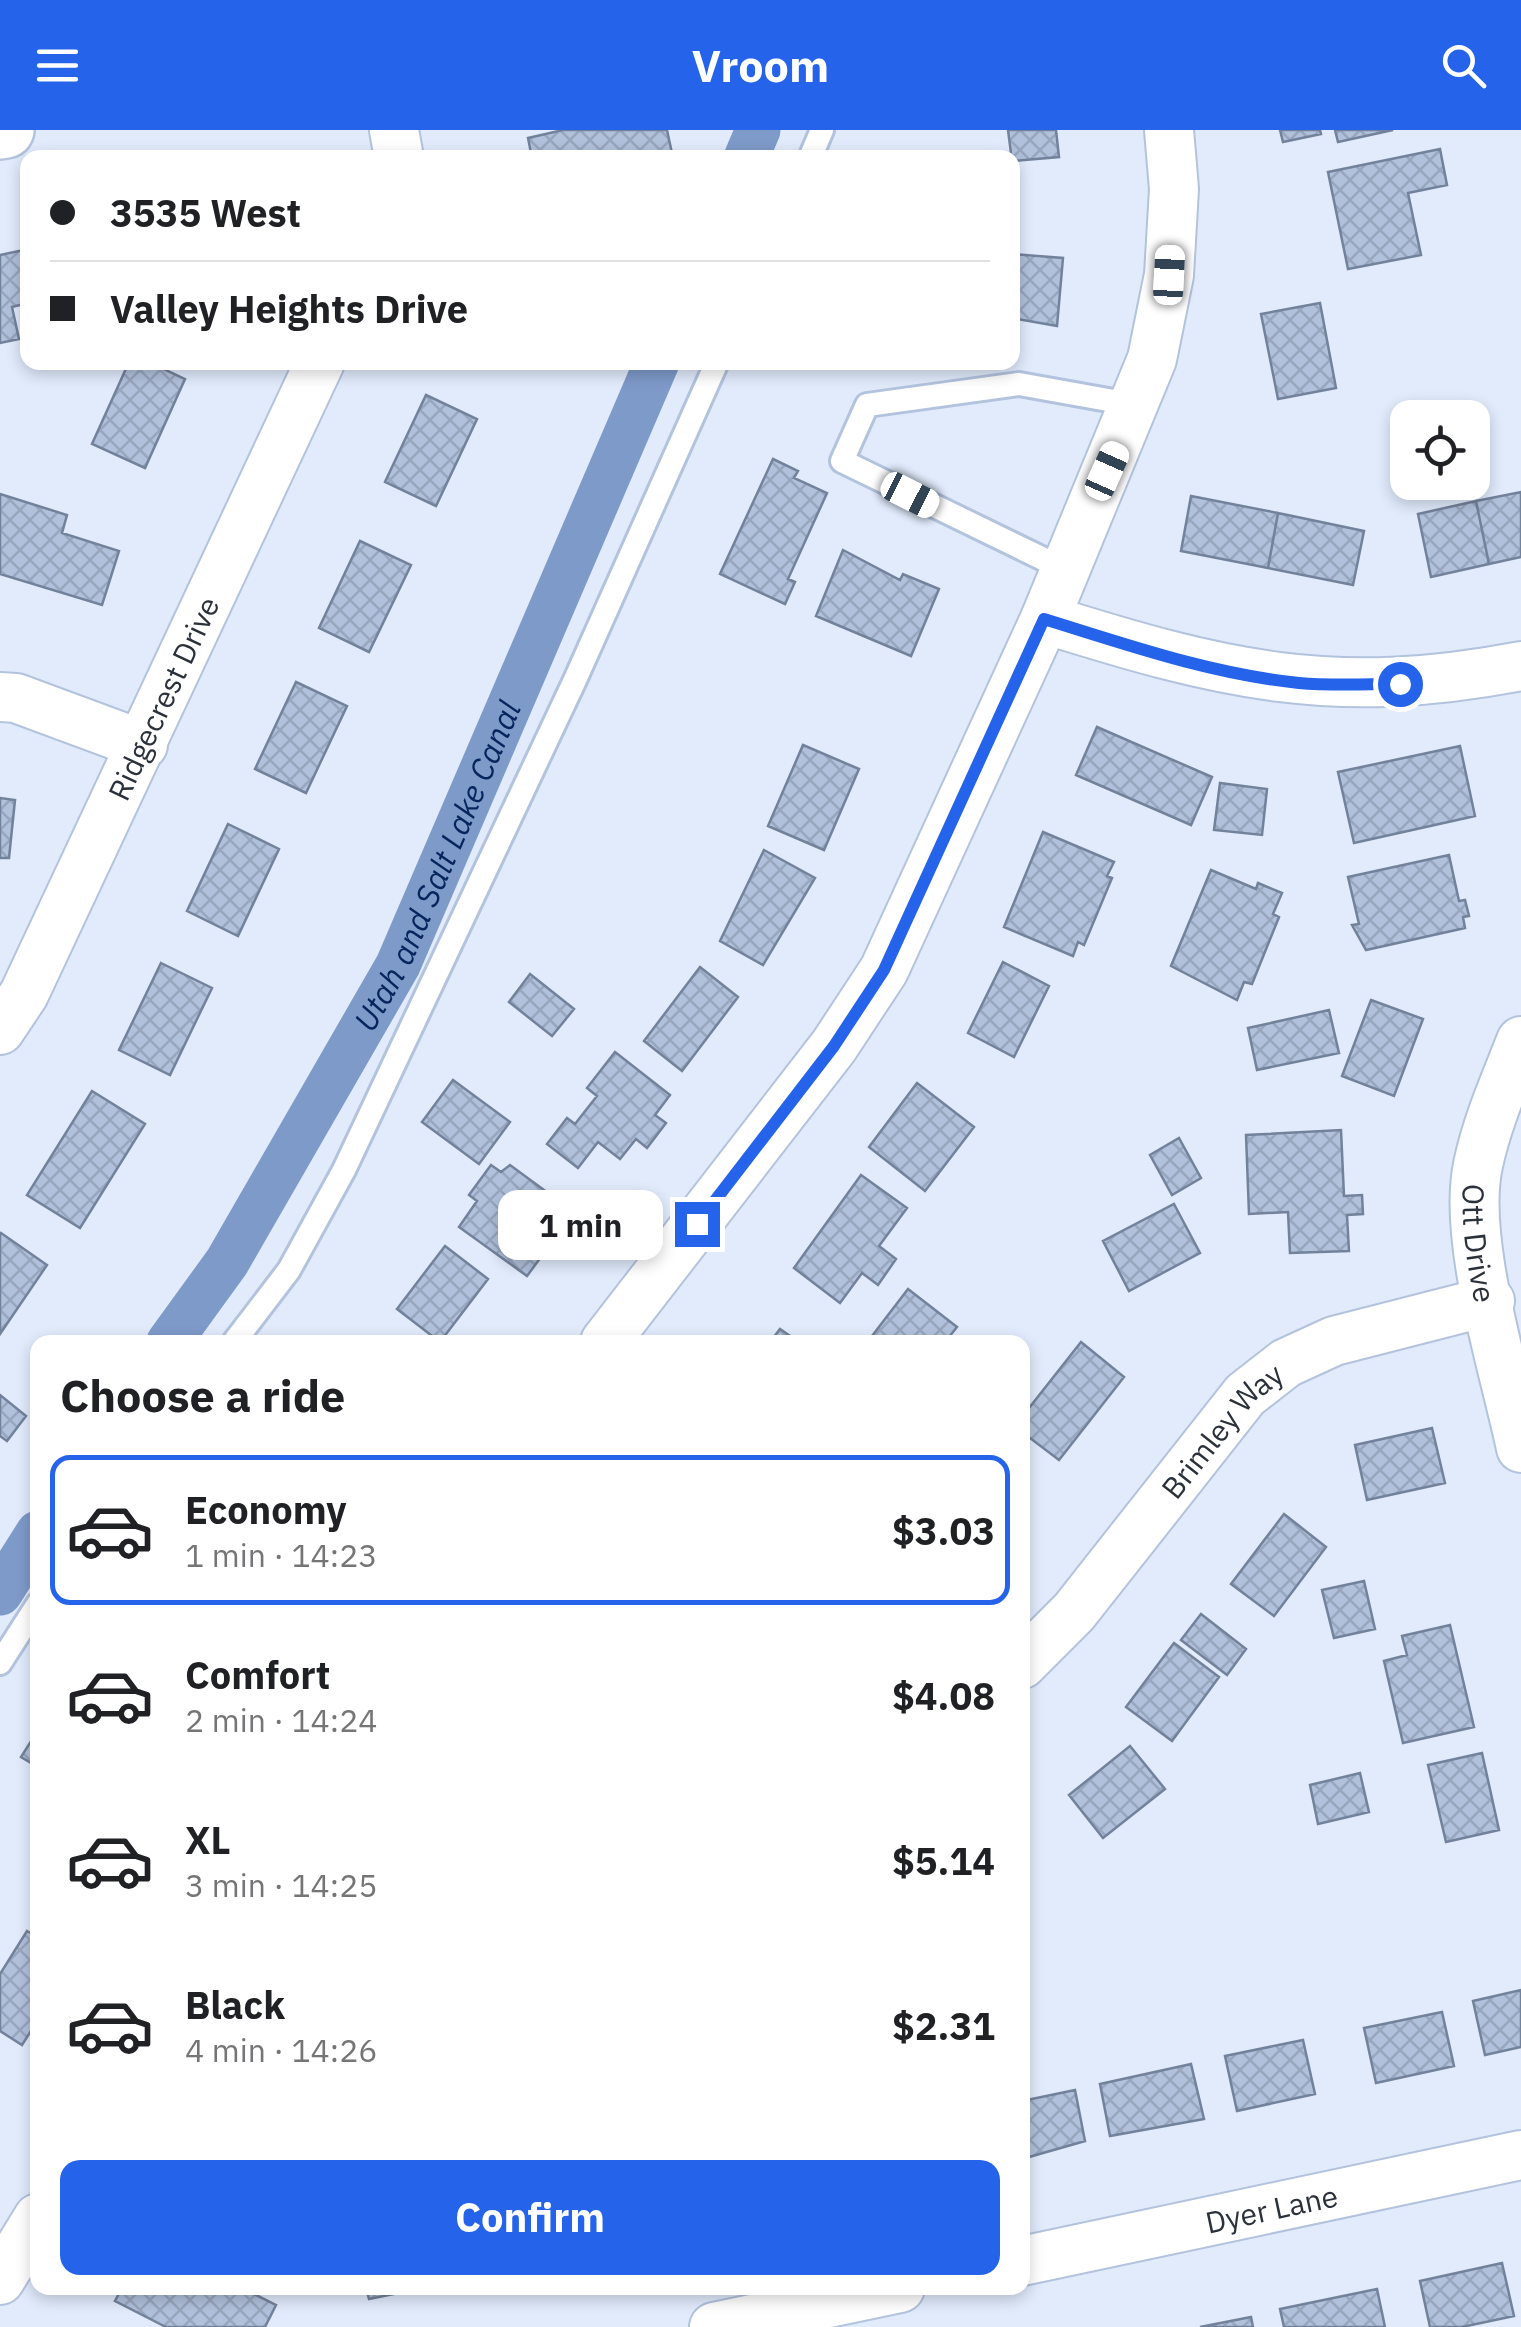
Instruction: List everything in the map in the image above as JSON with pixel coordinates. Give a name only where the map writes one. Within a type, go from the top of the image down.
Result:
[{"type":"street","points":[[611,1335],[834,1046],[884,970],[1044,619],[1152,359],[1169,275],[1174,188],[1169,130]]},
{"type":"street","name":"Ridgecrest Drive","points":[[0,1030],[24,994],[316,370]]},
{"type":"street","points":[[1044,619],[1167,658],[1301,683],[1400,684],[1521,666]]},
{"type":"street","points":[[0,697],[16,698],[142,745]]},
{"type":"street","name":"Ott Drive","points":[[1521,1041],[1490,1119],[1477,1169],[1475,1225],[1521,1448]]},
{"type":"street","name":"Brimley Way","points":[[1030,1656],[1074,1612],[1221,1422],[1245,1395],[1286,1363],[1334,1341],[1490,1301]]},
{"type":"street","name":"Dyer Lane","points":[[1030,2259],[1521,2155]]},
{"type":"street","points":[[0,2280],[30,2231]]},
{"type":"street","points":[[714,2327],[867,2295]]},
{"type":"lane","points":[[239,1335],[289,1270],[344,1170],[714,370]]},
{"type":"lane","points":[[1064,569],[842,461],[867,405],[1019,384],[1136,405]]},
{"type":"lane","points":[[0,1663],[30,1616]]},
{"type":"building","points":[[563,130],[667,130],[671,150],[530,150],[528,138]]},
{"type":"building","points":[[1008,130],[1056,130],[1059,157],[1020,160],[1020,150],[1011,150]]},
{"type":"building","points":[[1280,130],[1320,130],[1321,134],[1283,142]]},
{"type":"building","points":[[1335,130],[1393,130],[1338,142]]},
{"type":"building","points":[[1440,149],[1447,185],[1408,193],[1421,255],[1348,269],[1328,172]]},
{"type":"building","points":[[20,251],[20,305],[12,307],[19,339],[0,343],[0,255]]},
{"type":"building","points":[[1020,255],[1063,258],[1057,326],[1020,319]]},
{"type":"building","points":[[1320,303],[1336,388],[1278,399],[1261,314]]},
{"type":"building","points":[[125,370],[166,370],[185,379],[145,468],[92,444]]},
{"type":"building","points":[[426,395],[477,419],[436,506],[385,482]]},
{"type":"building","points":[[773,459],[798,471],[794,478],[827,493],[788,579],[795,582],[785,604],[720,574]]},
{"type":"building","points":[[1521,492],[1521,557],[1489,564],[1476,501]]},
{"type":"building","points":[[0,494],[67,515],[62,533],[119,551],[102,605],[0,574]]},
{"type":"building","points":[[1191,496],[1278,513],[1268,568],[1181,551]]},
{"type":"building","points":[[1476,501],[1489,564],[1431,577],[1418,514]]},
{"type":"building","points":[[1278,513],[1364,531],[1353,585],[1268,568]]},
{"type":"building","points":[[360,541],[411,565],[369,652],[319,628]]},
{"type":"building","points":[[843,550],[900,580],[903,574],[939,589],[911,656],[816,616]]},
{"type":"building","points":[[296,682],[347,706],[306,793],[255,769]]},
{"type":"building","points":[[1097,727],[1212,777],[1191,825],[1076,775]]},
{"type":"building","points":[[803,745],[859,769],[824,850],[768,826]]},
{"type":"building","points":[[1460,746],[1475,816],[1354,843],[1338,772]]},
{"type":"building","points":[[1220,783],[1267,789],[1262,835],[1214,830]]},
{"type":"building","points":[[0,798],[15,800],[9,858],[0,858]]},
{"type":"building","points":[[228,824],[279,849],[238,936],[187,911]]},
{"type":"building","points":[[1043,832],[1114,862],[1107,876],[1112,878],[1084,945],[1078,942],[1073,956],[1004,927]]},
{"type":"building","points":[[764,850],[815,878],[763,965],[720,941]]},
{"type":"building","points":[[1449,855],[1459,901],[1465,900],[1469,916],[1463,917],[1465,928],[1366,950],[1352,925],[1359,924],[1348,877]]},
{"type":"building","points":[[1211,870],[1256,889],[1258,883],[1282,893],[1273,914],[1279,917],[1252,984],[1244,982],[1237,1000],[1171,966]]},
{"type":"building","points":[[1003,962],[1049,986],[1014,1057],[968,1033]]},
{"type":"building","points":[[161,963],[212,988],[170,1075],[119,1050]]},
{"type":"building","points":[[700,967],[738,997],[682,1071],[644,1041]]},
{"type":"building","points":[[530,974],[574,1009],[552,1036],[509,1002]]},
{"type":"building","points":[[1371,1000],[1423,1019],[1394,1096],[1342,1076]]},
{"type":"building","points":[[1329,1010],[1339,1053],[1257,1070],[1248,1028]]},
{"type":"building","points":[[615,1052],[670,1095],[655,1115],[666,1123],[647,1148],[636,1139],[620,1159],[598,1142],[578,1168],[547,1144],[567,1118],[575,1124],[597,1096],[587,1088]]},
{"type":"building","points":[[453,1080],[510,1122],[479,1164],[422,1122]]},
{"type":"building","points":[[917,1083],[974,1127],[925,1191],[869,1147]]},
{"type":"building","points":[[92,1091],[145,1124],[80,1228],[27,1195]]},
{"type":"building","points":[[1341,1130],[1344,1196],[1362,1195],[1363,1214],[1347,1215],[1349,1251],[1290,1253],[1288,1212],[1249,1214],[1246,1135]]},
{"type":"building","points":[[1179,1138],[1201,1178],[1172,1195],[1150,1155]]},
{"type":"building","points":[[491,1165],[501,1172],[510,1165],[574,1212],[527,1276],[459,1227],[477,1201],[469,1195]]},
{"type":"building","points":[[861,1175],[907,1208],[879,1246],[896,1259],[878,1285],[862,1273],[840,1303],[794,1268]]},
{"type":"building","points":[[1174,1204],[1200,1253],[1129,1291],[1103,1241]]},
{"type":"building","points":[[0,1235],[47,1265],[0,1334]]},
{"type":"building","points":[[445,1246],[488,1279],[445,1335],[431,1335],[397,1309]]},
{"type":"building","points":[[908,1289],[957,1327],[951,1335],[873,1335]]},
{"type":"building","points":[[1081,1342],[1124,1377],[1059,1460],[1030,1438],[1030,1407]]},
{"type":"building","points":[[0,1395],[26,1416],[7,1441],[0,1436]]},
{"type":"building","points":[[1432,1428],[1445,1483],[1367,1500],[1355,1445]]},
{"type":"building","points":[[1284,1514],[1326,1547],[1274,1616],[1231,1584]]},
{"type":"building","points":[[1364,1581],[1375,1629],[1334,1638],[1322,1590]]},
{"type":"building","points":[[1201,1614],[1246,1649],[1227,1675],[1181,1640]]},
{"type":"building","points":[[1450,1625],[1474,1727],[1403,1743],[1384,1661],[1407,1655],[1402,1636]]},
{"type":"building","points":[[1174,1643],[1219,1677],[1172,1741],[1126,1707]]},
{"type":"building","points":[[30,1743],[30,1762],[21,1757]]},
{"type":"building","points":[[1130,1746],[1165,1789],[1103,1838],[1069,1795]]},
{"type":"building","points":[[1482,1753],[1499,1830],[1446,1842],[1428,1765]]},
{"type":"building","points":[[1360,1773],[1369,1812],[1318,1824],[1310,1785]]},
{"type":"building","points":[[27,1931],[30,1933],[30,2032],[22,2045],[0,2031],[0,1974]]},
{"type":"building","points":[[1521,1990],[1521,2047],[1485,2055],[1473,2001]]},
{"type":"building","points":[[1442,2012],[1454,2066],[1376,2083],[1364,2028]]},
{"type":"building","points":[[1303,2040],[1315,2094],[1237,2111],[1225,2056]]},
{"type":"building","points":[[1191,2064],[1204,2119],[1110,2136],[1100,2084]]},
{"type":"building","points":[[1075,2090],[1085,2141],[1030,2157],[1030,2099]]},
{"type":"building","points":[[1502,2263],[1514,2316],[1462,2327],[1430,2327],[1420,2281]]},
{"type":"building","points":[[1377,2289],[1385,2327],[1284,2327],[1280,2309]]},
{"type":"building","points":[[118,2295],[256,2295],[276,2305],[265,2327],[166,2327],[115,2301]]},
{"type":"building","points":[[1251,2317],[1253,2327],[1200,2327]]},
{"type":"waterway","name":"Utah and Salt Lake Canal","points":[[749,150],[758,130]]},
{"type":"waterway","name":"Utah and Salt Lake Canal","points":[[174,1335],[227,1262],[398,965],[654,370]]},
{"type":"waterway","name":"Utah and Salt Lake Canal","points":[[0,1593],[30,1546]]},
{"type":"route","points":[[697,1224],[834,1046],[884,970],[1044,619],[1167,658],[1232,673],[1301,683],[1400,684]]}]
